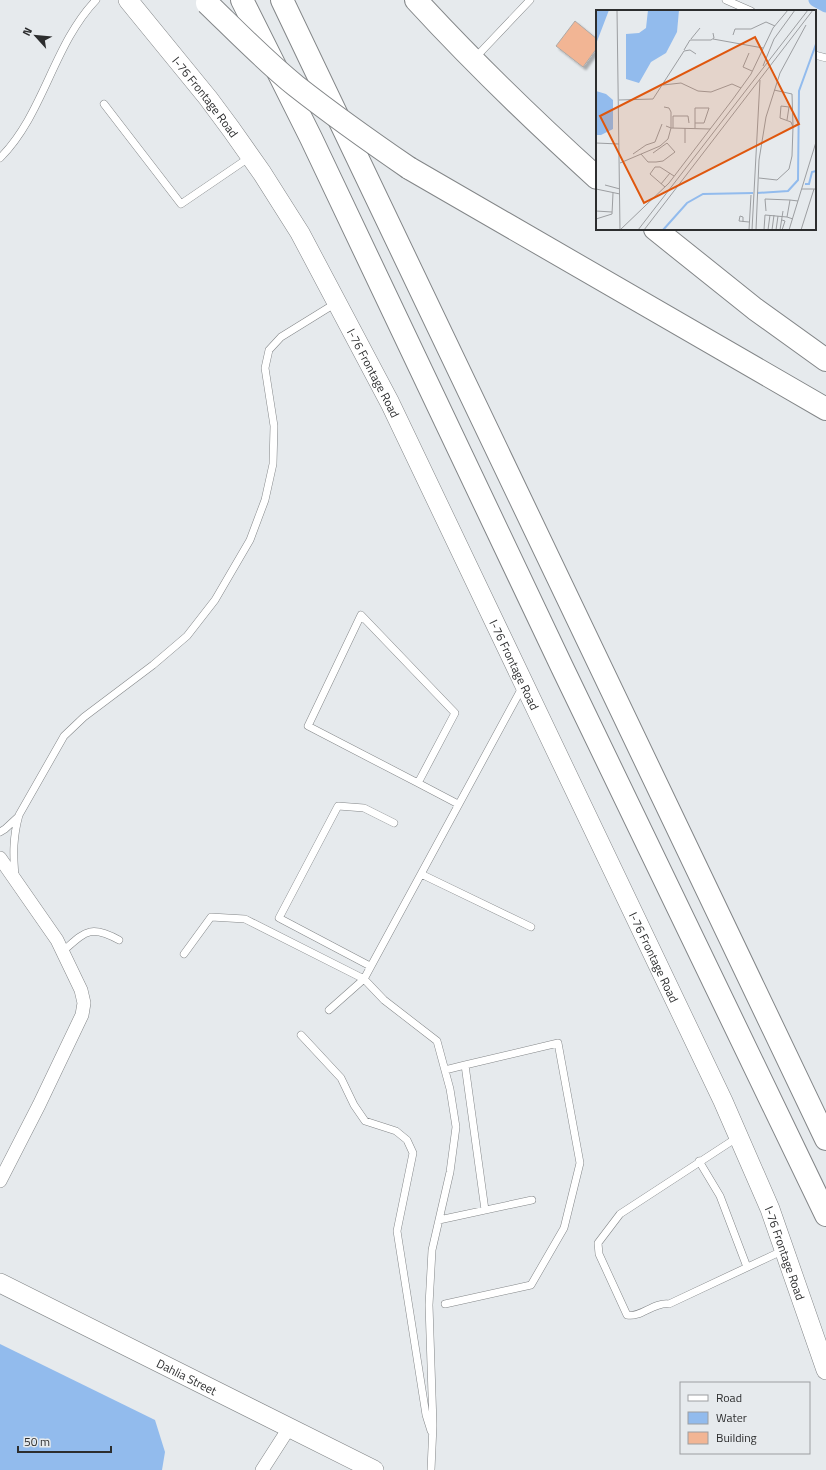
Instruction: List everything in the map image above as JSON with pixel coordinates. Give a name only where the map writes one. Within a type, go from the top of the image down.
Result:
[{"type":"highway","points":[[242,0],[311,138],[559,660],[826,1215]]},
{"type":"highway","points":[[282,0],[826,1139]]},
{"type":"highway","points":[[416,0],[546,132],[596,177]]},
{"type":"highway","points":[[206,2],[265,60],[296,86],[358,134],[409,168],[826,409]]},
{"type":"highway","points":[[656,230],[755,309],[826,360]]},
{"type":"street","name":"I-76 Frontage Road","points":[[128,0],[208,98],[250,156],[300,233],[390,403],[720,1094],[770,1209],[826,1370]]},
{"type":"street","points":[[0,858],[57,940],[81,990],[84,1003],[82,1015],[39,1105],[0,1181]]},
{"type":"street","name":"Dahlia Street","points":[[0,1283],[374,1470]]},
{"type":"street","points":[[262,1470],[289,1428]]},
{"type":"lane","points":[[0,158],[12,146],[39,99],[70,35],[87,9],[96,0]]},
{"type":"lane","points":[[474,60],[505,25],[530,0]]},
{"type":"lane","points":[[726,0],[750,10]]},
{"type":"lane","points":[[104,104],[181,204],[250,156]]},
{"type":"lane","points":[[16,880],[13,852],[16,825],[20,815],[64,736],[84,717],[153,666],[187,636],[215,600],[250,540],[265,500],[273,464],[274,426],[265,368],[269,350],[281,337],[336,302]]},
{"type":"lane","points":[[418,783],[455,712],[361,615],[308,726],[458,804]]},
{"type":"lane","points":[[329,1010],[364,979],[524,683]]},
{"type":"lane","points":[[370,966],[279,918],[338,806],[364,808],[394,823]]},
{"type":"lane","points":[[0,832],[20,815]]},
{"type":"lane","points":[[420,874],[532,927]]},
{"type":"lane","points":[[184,954],[211,917],[244,919],[364,979],[384,1000],[437,1041],[450,1089],[456,1127],[450,1172],[432,1250],[429,1305],[433,1437],[430,1470]]},
{"type":"lane","points":[[63,951],[83,934],[98,931],[119,940]]},
{"type":"lane","points":[[301,1035],[341,1078],[354,1105],[365,1121],[396,1131],[407,1140],[413,1153],[397,1231],[426,1416],[433,1437]]},
{"type":"lane","points":[[445,1070],[558,1043],[580,1163],[564,1228],[531,1285],[445,1304]]},
{"type":"lane","points":[[465,1065],[485,1210]]},
{"type":"lane","points":[[739,1137],[699,1161],[620,1214],[598,1243],[599,1254],[627,1315],[633,1316],[661,1303],[669,1304],[784,1250]]},
{"type":"lane","points":[[699,1161],[720,1196],[747,1267]]},
{"type":"lane","points":[[439,1220],[532,1200]]},
{"type":"water","points":[[0,1344],[155,1420],[165,1452],[162,1470],[0,1470]]},
{"type":"building","points":[[575,21],[596,38],[596,49],[583,67],[556,46]]},
{"type":"waterway","points":[[815,0],[826,6]]}]
